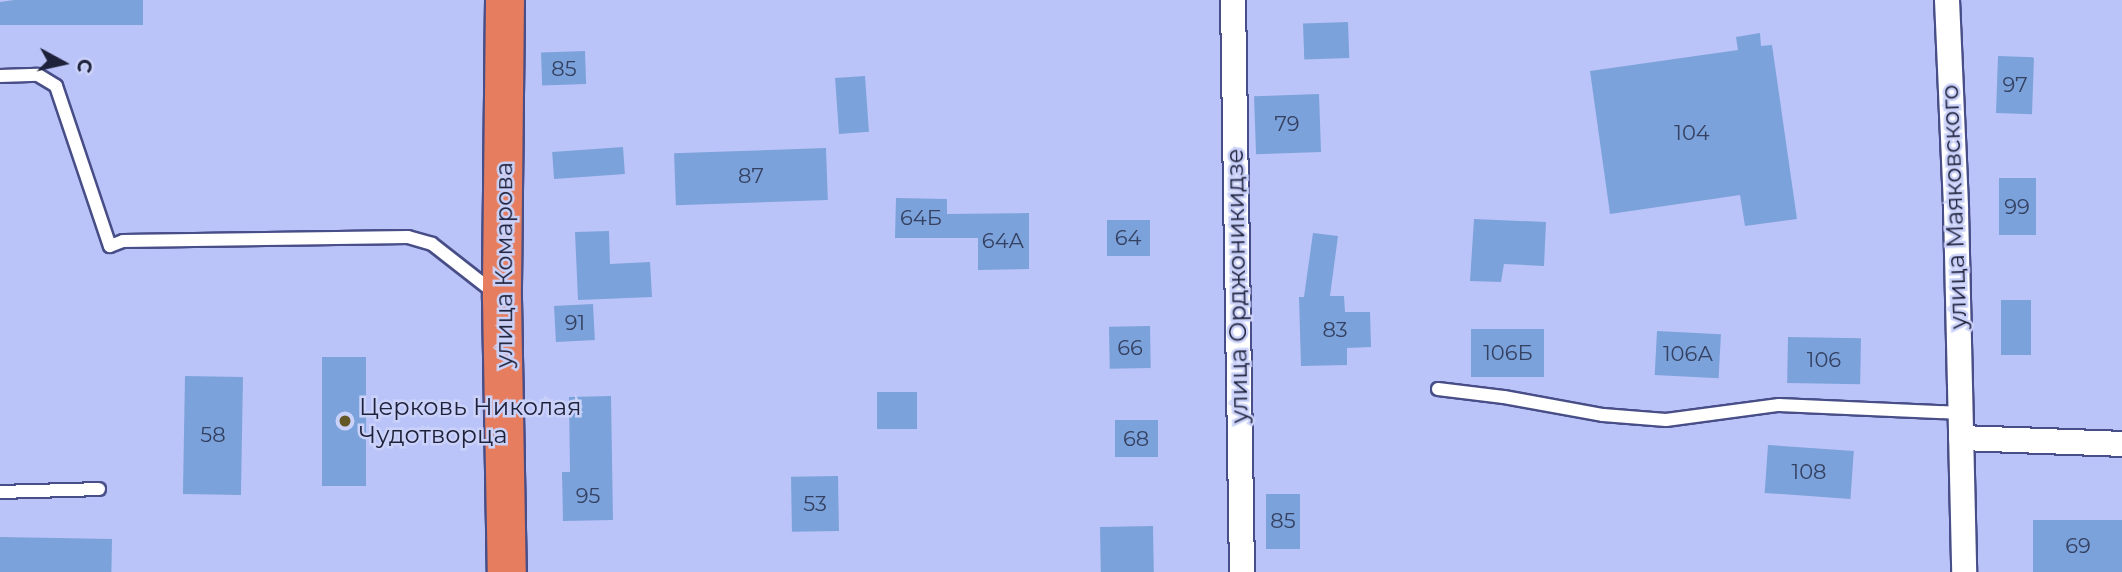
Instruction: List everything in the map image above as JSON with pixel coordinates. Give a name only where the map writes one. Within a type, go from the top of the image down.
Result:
[{"type":"highway","name":"улица Комарова","points":[[505,0],[502,299],[507,572]]},
{"type":"street","name":"улица Орджоникидзе","points":[[1233,0],[1242,572]]},
{"type":"street","name":"улица Маяковского","points":[[1947,0],[1964,572]]},
{"type":"street","points":[[1961,425],[2122,444]]},
{"type":"lane","points":[[0,76],[38,75],[56,86],[110,246],[123,240],[408,237],[432,244],[502,299]]},
{"type":"lane","points":[[1438,389],[1603,415],[1666,420],[1779,405],[1961,425]]},
{"type":"lane","points":[[0,492],[99,489]]},
{"type":"building","points":[[143,0],[143,25],[0,25],[0,2]]},
{"type":"building","points":[[1348,22],[1349,58],[1304,60],[1303,24]]},
{"type":"building","points":[[1760,33],[1761,46],[1772,45],[1797,219],[1745,226],[1740,195],[1610,214],[1590,71],[1738,50],[1736,37]]},
{"type":"building","points":[[585,51],[586,84],[542,86],[541,53]]},
{"type":"building","points":[[1998,56],[2034,57],[2032,114],[1996,113]]},
{"type":"building","points":[[865,76],[869,132],[839,134],[835,78]]},
{"type":"building","points":[[1319,94],[1321,152],[1256,154],[1254,96]]},
{"type":"building","points":[[623,147],[625,174],[554,179],[552,152]]},
{"type":"building","points":[[826,148],[828,200],[676,205],[674,153]]},
{"type":"building","points":[[1999,178],[2036,178],[2036,235],[1999,235]]},
{"type":"building","points":[[896,198],[947,199],[947,214],[1029,213],[1029,269],[978,270],[978,238],[895,238]]},
{"type":"building","points":[[1474,219],[1546,222],[1544,266],[1504,264],[1501,282],[1470,281]]},
{"type":"building","points":[[1107,220],[1150,220],[1150,256],[1107,256]]},
{"type":"building","points":[[609,231],[610,264],[650,262],[652,297],[578,300],[575,232]]},
{"type":"building","points":[[1313,233],[1338,236],[1330,296],[1344,296],[1345,312],[1370,312],[1371,347],[1347,348],[1347,365],[1301,366],[1299,297],[1304,297]]},
{"type":"building","points":[[2001,300],[2031,300],[2031,355],[2001,355]]},
{"type":"building","points":[[593,304],[595,340],[556,342],[554,306]]},
{"type":"building","points":[[1150,326],[1151,368],[1110,369],[1109,327]]},
{"type":"building","points":[[1471,329],[1544,329],[1544,377],[1471,377]]},
{"type":"building","points":[[1657,331],[1721,334],[1719,378],[1655,375]]},
{"type":"building","points":[[1788,337],[1861,338],[1860,384],[1787,383]]},
{"type":"building","name":"Церковь Николая Чудотворца","points":[[322,357],[366,357],[366,486],[322,486]]},
{"type":"building","points":[[185,376],[243,377],[241,495],[183,494]]},
{"type":"building","points":[[877,392],[917,392],[917,429],[877,429]]},
{"type":"building","points":[[611,396],[613,520],[563,521],[562,472],[570,472],[569,397]]},
{"type":"building","points":[[1115,420],[1158,420],[1158,457],[1115,457]]},
{"type":"building","points":[[1768,445],[1854,451],[1850,499],[1765,493]]},
{"type":"building","points":[[838,476],[839,531],[792,532],[791,477]]},
{"type":"building","points":[[1266,494],[1300,494],[1300,549],[1266,549]]},
{"type":"building","points":[[2033,520],[2122,520],[2122,572],[2033,572]]},
{"type":"building","points":[[1153,526],[1154,572],[1101,572],[1100,527]]},
{"type":"building","points":[[0,537],[112,539],[111,572],[0,572]]},
{"type":"place","name":"Церковь Николая Чудотворца","points":[[345,421]]}]
